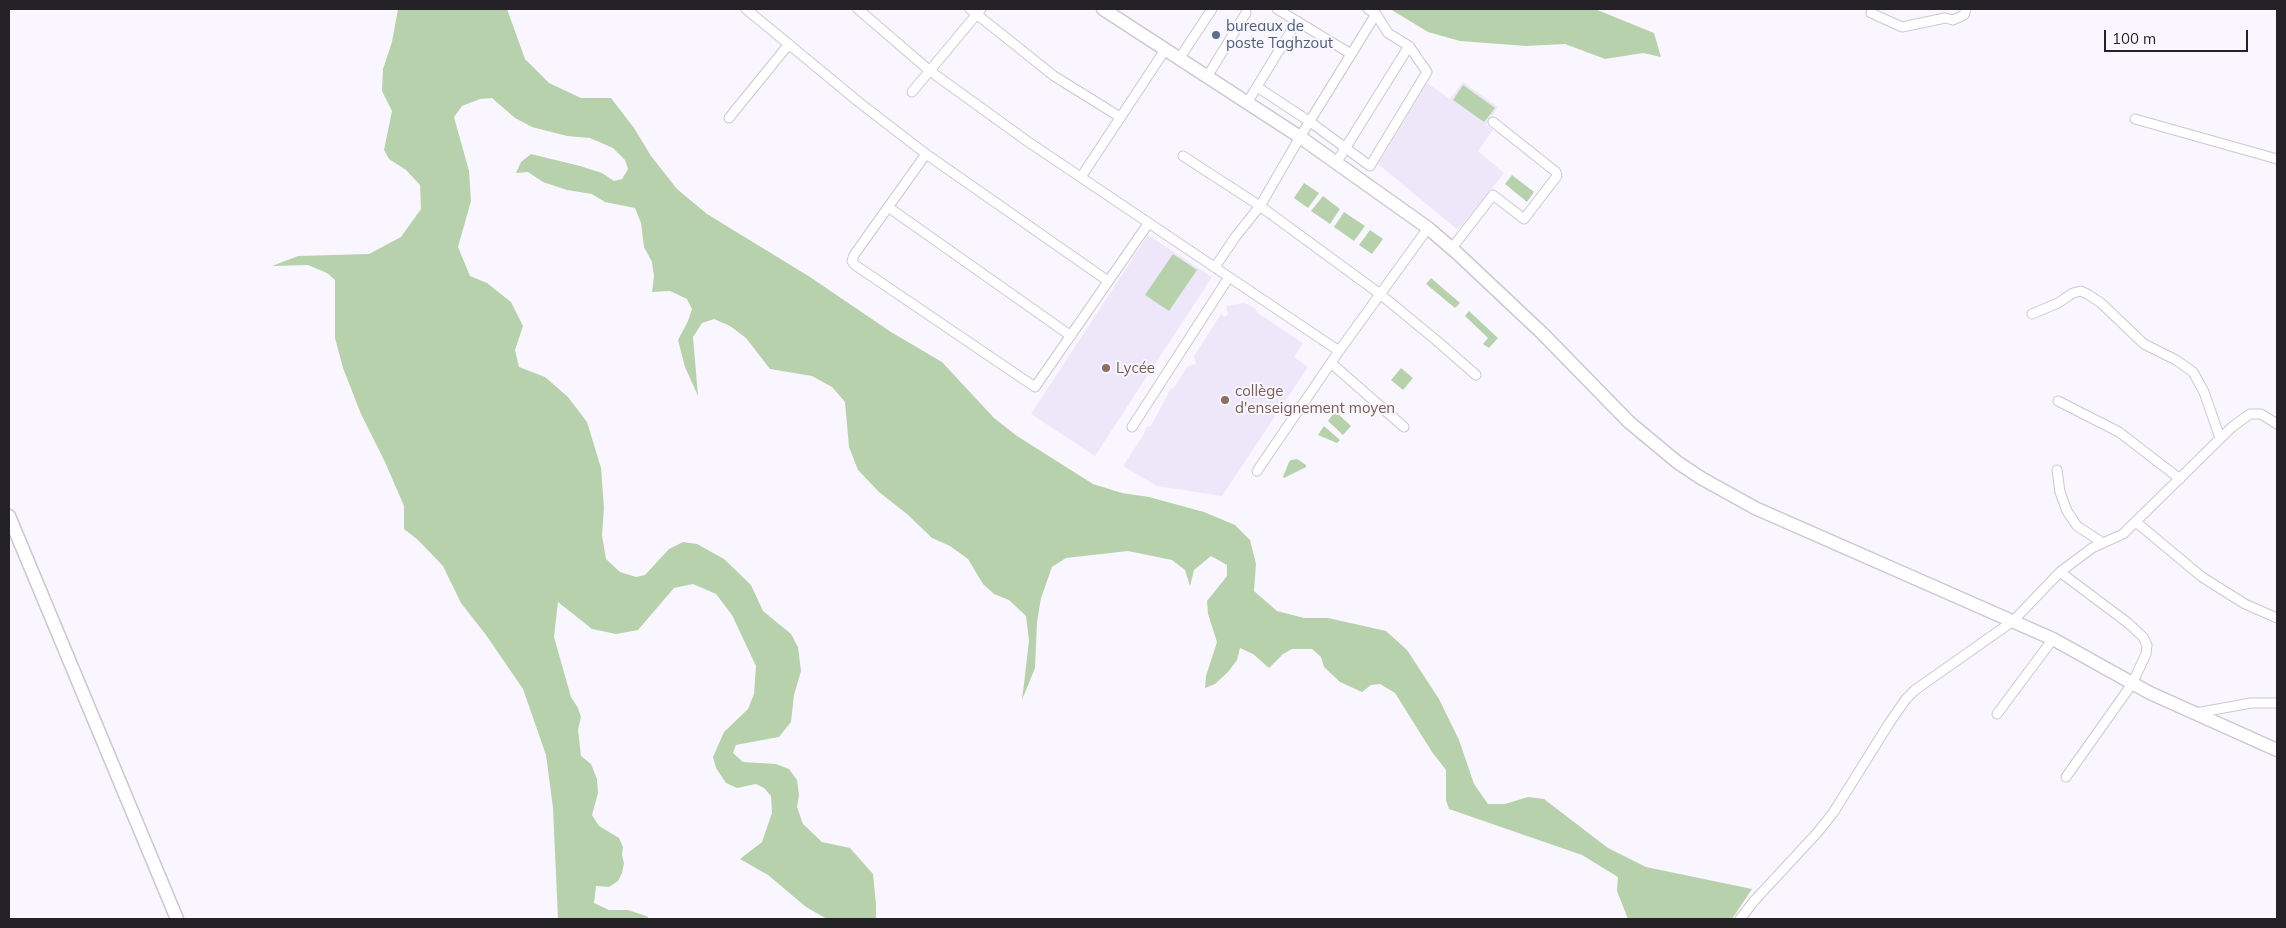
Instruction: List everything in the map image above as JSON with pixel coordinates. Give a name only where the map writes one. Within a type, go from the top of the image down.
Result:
[{"type":"main road","points":[[1103,9],[1300,137],[1428,228],[1452,248],[1542,333],[1629,422],[1693,473],[1755,508],[2053,638],[2132,684],[2277,750]]},
{"type":"main road","points":[[9,516],[177,919]]},
{"type":"street","points":[[746,9],[926,154],[1108,282]]},
{"type":"street","points":[[858,9],[930,70],[1148,224],[1339,351]]},
{"type":"street","points":[[1179,59],[1212,9]]},
{"type":"street","points":[[1277,9],[1351,54]]},
{"type":"street","points":[[1871,12],[1902,27],[1945,18],[1953,20],[1964,15],[1966,9]]},
{"type":"street","points":[[912,92],[976,11],[1054,76],[1120,117]]},
{"type":"street","points":[[1215,268],[1236,236],[1260,206],[1309,121],[1351,54],[1372,11],[1388,33],[1409,46],[1427,72],[1370,166],[1309,121],[1257,87]]},
{"type":"street","points":[[1207,77],[1246,13]]},
{"type":"street","points":[[1247,103],[1297,21]]},
{"type":"street","points":[[729,118],[788,44]]},
{"type":"street","points":[[1336,163],[1409,46]]},
{"type":"street","points":[[1081,177],[1165,50]]},
{"type":"street","points":[[2135,119],[2277,159]]},
{"type":"street","points":[[1452,248],[1493,195],[1524,219],[1557,176],[1556,172],[1493,122]]},
{"type":"street","points":[[926,154],[854,255],[852,261],[855,265],[1035,387],[1148,224]]},
{"type":"street","points":[[1183,156],[1260,206],[1380,294],[1476,375]]},
{"type":"street","points":[[888,207],[1070,336]]},
{"type":"street","points":[[1257,471],[1330,363],[1428,228]]},
{"type":"street","points":[[1132,427],[1229,277]]},
{"type":"street","points":[[2032,314],[2058,303],[2073,293],[2081,291],[2089,295],[2101,303],[2144,344],[2176,360],[2192,372],[2204,392],[2220,438]]},
{"type":"street","points":[[1330,363],[1404,427]]},
{"type":"street","points":[[2058,401],[2119,432],[2180,479]]},
{"type":"street","points":[[1740,919],[1833,813],[1906,699],[1932,677],[2013,621],[2060,572],[2092,548],[2122,534],[2220,438],[2250,414],[2261,414],[2277,424]]},
{"type":"street","points":[[2057,470],[2060,492],[2067,511],[2077,526],[2104,543]]},
{"type":"street","points":[[2136,522],[2202,577],[2245,604],[2277,618]]},
{"type":"street","points":[[2060,572],[2128,623],[2143,637],[2147,645],[2146,654],[2132,684],[2066,777]]},
{"type":"street","points":[[1997,714],[2053,638]]},
{"type":"street","points":[[2195,713],[2251,703],[2277,702]]},
{"type":"shaded area","points":[[1463,82],[1498,107],[1486,125],[1493,130],[1478,151],[1504,173],[1458,230],[1378,164],[1427,83],[1450,99]]},
{"type":"shaded area","name":"Lycée","points":[[1148,235],[1212,277],[1095,456],[1031,414]]},
{"type":"shaded area","name":"collège d'enseignement moyen","points":[[1244,303],[1255,308],[1258,313],[1303,343],[1294,357],[1308,367],[1222,496],[1157,486],[1123,466],[1144,434],[1146,427],[1151,426],[1171,388],[1173,389],[1188,366],[1196,364],[1194,356],[1221,314],[1225,317],[1228,314],[1226,306]]},
{"type":"green space","points":[[398,9],[507,9],[525,59],[549,83],[581,98],[611,98],[634,128],[651,156],[677,189],[707,214],[810,277],[891,332],[942,362],[994,418],[1017,436],[1093,484],[1122,493],[1149,497],[1204,512],[1235,525],[1250,540],[1256,564],[1254,591],[1277,611],[1304,618],[1328,618],[1386,631],[1407,650],[1439,699],[1459,740],[1474,784],[1488,804],[1505,804],[1528,797],[1544,799],[1608,848],[1646,867],[1752,889],[1732,919],[1628,919],[1617,891],[1618,877],[1582,855],[1449,809],[1446,800],[1446,770],[1432,752],[1395,693],[1380,684],[1371,685],[1362,692],[1340,682],[1324,667],[1321,657],[1312,649],[1292,649],[1283,654],[1269,668],[1253,654],[1240,648],[1237,660],[1228,672],[1215,684],[1205,688],[1206,676],[1217,642],[1208,614],[1207,601],[1227,576],[1227,565],[1211,556],[1194,570],[1190,586],[1185,570],[1172,560],[1128,551],[1066,558],[1052,567],[1041,598],[1037,622],[1035,668],[1022,700],[1029,641],[1026,616],[1009,600],[994,594],[983,584],[968,559],[950,546],[932,538],[907,514],[879,492],[858,470],[849,447],[845,402],[832,387],[812,376],[770,369],[746,338],[730,326],[714,319],[702,323],[693,337],[698,396],[685,367],[678,340],[692,309],[687,299],[670,291],[652,292],[654,276],[652,262],[644,247],[641,223],[635,208],[605,202],[592,194],[567,190],[543,182],[528,172],[516,173],[521,162],[531,154],[602,173],[614,181],[622,179],[628,169],[625,160],[613,148],[590,138],[567,136],[532,127],[515,118],[492,98],[480,99],[462,106],[454,117],[469,171],[471,201],[458,247],[470,276],[487,283],[511,302],[523,326],[515,350],[519,367],[545,377],[568,397],[587,422],[601,468],[604,508],[602,535],[606,559],[620,572],[636,577],[645,575],[669,549],[683,542],[697,544],[724,559],[751,585],[763,611],[791,634],[798,647],[801,671],[794,695],[791,722],[779,737],[736,745],[733,753],[743,762],[776,764],[789,769],[797,780],[799,795],[797,807],[803,824],[822,842],[850,848],[873,874],[876,904],[876,919],[827,919],[806,907],[768,875],[740,859],[762,842],[772,813],[771,796],[764,788],[756,784],[737,788],[726,783],[716,768],[713,757],[724,732],[748,709],[754,694],[756,666],[732,615],[716,594],[693,584],[674,588],[638,630],[616,634],[592,629],[558,602],[554,637],[571,697],[581,717],[578,730],[581,756],[591,764],[597,779],[598,793],[592,815],[599,826],[619,838],[623,847],[624,863],[618,881],[609,887],[596,886],[594,903],[609,910],[628,910],[650,919],[558,919],[553,808],[546,755],[523,689],[486,635],[461,603],[443,566],[418,540],[404,529],[404,506],[361,414],[343,368],[335,338],[335,280],[327,273],[308,265],[272,266],[298,256],[369,254],[401,237],[421,209],[420,185],[406,170],[389,159],[384,150],[392,111],[382,91],[383,69],[392,42]]},
{"type":"green space","points":[[1390,9],[1595,9],[1654,33],[1661,57],[1643,53],[1605,59],[1565,44],[1526,46],[1460,41],[1428,32]]},
{"type":"green space","points":[[1463,85],[1495,108],[1484,122],[1453,100]]},
{"type":"green space","points":[[1512,175],[1534,192],[1527,202],[1505,184]]},
{"type":"green space","points":[[1304,183],[1319,193],[1308,208],[1294,198]]},
{"type":"green space","points":[[1323,196],[1340,209],[1330,224],[1311,211]]},
{"type":"green space","points":[[1344,212],[1365,226],[1354,241],[1334,227]]},
{"type":"green space","points":[[1370,230],[1383,239],[1372,254],[1359,245]]},
{"type":"green space","points":[[1173,254],[1197,270],[1169,311],[1145,295]]},
{"type":"green space","points":[[1431,278],[1460,303],[1455,308],[1426,284]]},
{"type":"green space","points":[[1469,311],[1498,338],[1489,348],[1483,344],[1488,338],[1465,316]]},
{"type":"green space","points":[[1401,368],[1413,378],[1403,390],[1391,380]]},
{"type":"green space","points":[[1335,411],[1351,426],[1343,435],[1328,421]]},
{"type":"green space","points":[[1324,426],[1340,440],[1337,443],[1318,435]]},
{"type":"green space","points":[[1297,459],[1306,467],[1284,478],[1289,462]]},
{"type":"place","name":"bureaux de poste Taghzout","points":[[1216,35]]},
{"type":"place","name":"Lycée","points":[[1106,368]]},
{"type":"place","name":"collège d'enseignement moyen","points":[[1225,400]]}]
